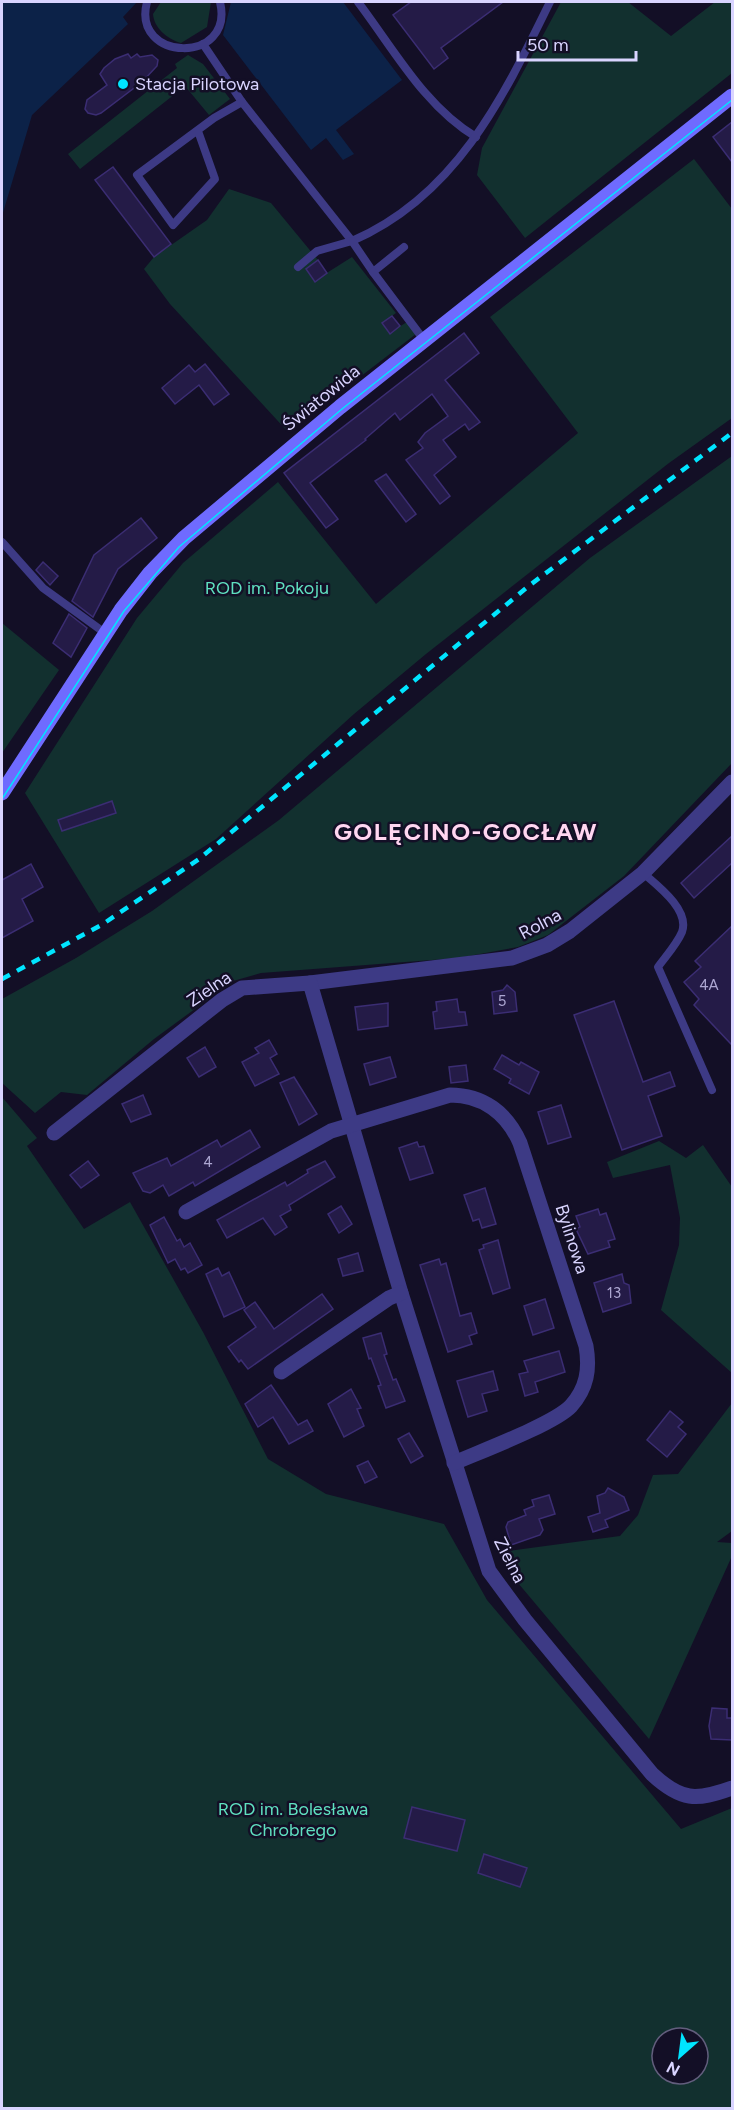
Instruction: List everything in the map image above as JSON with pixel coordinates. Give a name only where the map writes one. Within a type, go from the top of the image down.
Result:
[{"type":"street","name":"Światowida","points":[[2,793],[105,633],[142,582],[184,538],[424,340],[732,96]]},
{"type":"street","name":"Rolna","points":[[310,983],[528,954],[570,931],[643,873],[732,782]]},
{"type":"street","name":"Zielna","points":[[54,1133],[222,1000],[242,988],[310,983],[401,1293],[489,1571],[503,1592],[652,1774],[676,1793],[696,1798],[732,1788]]},
{"type":"street","name":"Bylinowa","points":[[351,1126],[450,1095],[465,1095],[482,1101],[496,1110],[513,1126],[520,1143],[586,1346],[589,1363],[586,1380],[569,1408],[454,1463]]},
{"type":"street","points":[[186,1212],[331,1131],[351,1126]]},
{"type":"street","points":[[281,1372],[389,1298],[401,1293]]},
{"type":"lane","points":[[147,2],[146,16],[149,26],[160,41],[177,49],[203,44],[210,39],[220,24],[220,2]]},
{"type":"lane","points":[[358,2],[435,105],[460,128],[476,137]]},
{"type":"lane","points":[[298,267],[317,251],[352,241],[394,220],[415,204],[476,137],[492,114],[550,2]]},
{"type":"lane","points":[[203,44],[242,102],[352,241],[424,340]]},
{"type":"lane","points":[[198,131],[215,179],[173,225],[137,175],[198,131],[242,102]]},
{"type":"lane","points":[[373,272],[404,247]]},
{"type":"lane","points":[[2,542],[43,588],[105,633]]},
{"type":"lane","points":[[643,873],[679,910],[683,918],[681,935],[658,967],[712,1090]]},
{"type":"green space","points":[[161,2],[211,2],[207,27],[181,43],[171,39],[162,32],[154,19],[153,14]]},
{"type":"green space","points":[[561,2],[628,2],[671,36],[715,2],[732,2],[732,73],[525,238],[477,175],[482,148]]},
{"type":"green space","points":[[188,55],[203,64],[230,99],[209,115],[185,86],[80,169],[68,154],[177,68],[175,64]]},
{"type":"green space","name":"ROD im. Pokoju","points":[[694,159],[732,209],[732,418],[669,463],[426,654],[354,714],[216,839],[99,913],[25,793],[137,618],[183,563],[278,482],[376,604],[578,433],[490,317]]},
{"type":"green space","points":[[229,189],[271,203],[318,260],[306,269],[314,281],[352,257],[396,313],[382,323],[389,333],[407,322],[416,334],[288,432],[170,304],[144,269],[154,257],[207,220]]},
{"type":"green space","points":[[732,456],[732,763],[624,876],[548,935],[518,947],[458,958],[261,973],[233,981],[154,1039],[87,1095],[61,1092],[35,1113],[2,1083],[2,999],[76,958],[152,911],[279,820],[590,558]]},
{"type":"green space","points":[[2,623],[59,670],[2,753]]},
{"type":"green space","name":"ROD im. Bolesława Chrobrego","points":[[2,1097],[37,1138],[27,1146],[84,1229],[130,1202],[203,1332],[268,1459],[326,1494],[444,1524],[487,1600],[681,1829],[732,1808],[732,2108],[2,2108]]},
{"type":"green space","points":[[659,1141],[686,1158],[703,1145],[732,1187],[732,1373],[661,1310],[679,1245],[680,1218],[670,1165],[613,1178],[607,1162]]},
{"type":"green space","points":[[732,1403],[732,1531],[717,1542],[732,1543],[732,1556],[649,1739],[513,1577],[501,1552],[620,1536],[638,1515],[653,1475],[678,1474]]},
{"type":"water","points":[[2,2],[137,2],[123,17],[128,24],[32,115],[2,216]]},
{"type":"water","points":[[231,2],[343,2],[402,80],[336,130],[354,154],[343,160],[326,138],[311,150],[223,35]]},
{"type":"building","points":[[411,2],[503,2],[441,48],[448,58],[434,69],[393,15]]},
{"type":"building","name":"Stacja Pilotowa","points":[[128,54],[131,58],[137,54],[140,57],[152,55],[158,60],[157,66],[142,82],[101,113],[96,115],[88,113],[85,109],[87,100],[107,85],[100,74],[104,68],[115,59]]},
{"type":"building","points":[[732,122],[732,162],[713,137]]},
{"type":"building","points":[[113,167],[171,244],[154,257],[95,180]]},
{"type":"building","points":[[318,260],[327,273],[315,282],[306,269]]},
{"type":"building","points":[[392,316],[400,326],[390,334],[382,323]]},
{"type":"building","points":[[464,333],[479,353],[445,380],[480,422],[469,430],[465,424],[443,440],[456,457],[434,475],[450,496],[440,504],[406,460],[423,448],[418,442],[425,433],[448,416],[432,394],[400,420],[395,413],[366,440],[310,483],[338,519],[326,528],[284,473]]},
{"type":"building","points":[[205,364],[229,394],[214,405],[199,385],[175,404],[162,388],[189,365],[195,372]]},
{"type":"building","points":[[386,474],[416,514],[406,522],[375,481]]},
{"type":"building","points":[[141,518],[157,538],[118,569],[93,617],[72,601],[94,555]]},
{"type":"building","points":[[43,562],[58,576],[50,585],[36,570]]},
{"type":"building","points":[[69,614],[87,628],[71,657],[53,643]]},
{"type":"building","points":[[112,801],[116,813],[62,831],[58,820]]},
{"type":"building","points":[[732,836],[732,863],[694,898],[681,883]]},
{"type":"building","points":[[31,864],[43,887],[22,899],[33,921],[2,938],[2,880]]},
{"type":"building","points":[[732,926],[732,1045],[694,1005],[699,999],[684,982],[701,967],[695,961]]},
{"type":"building","points":[[507,985],[515,992],[517,1011],[494,1014],[492,992],[503,990]]},
{"type":"building","points":[[457,999],[459,1012],[465,1012],[467,1025],[435,1029],[433,1012],[437,1011],[436,1002]]},
{"type":"building","points":[[614,1001],[643,1082],[670,1072],[675,1086],[648,1096],[662,1136],[622,1150],[574,1015]]},
{"type":"building","points":[[388,1003],[388,1026],[358,1030],[355,1007]]},
{"type":"building","points":[[269,1040],[277,1054],[270,1058],[279,1074],[255,1086],[242,1062],[259,1053],[255,1048]]},
{"type":"building","points":[[205,1047],[216,1067],[199,1077],[187,1058]]},
{"type":"building","points":[[502,1055],[519,1065],[521,1062],[539,1072],[529,1094],[509,1083],[511,1079],[494,1069]]},
{"type":"building","points":[[390,1057],[396,1077],[370,1085],[364,1064]]},
{"type":"building","points":[[466,1065],[468,1081],[451,1083],[449,1067]]},
{"type":"building","points":[[294,1077],[317,1114],[299,1125],[280,1083]]},
{"type":"building","points":[[143,1095],[151,1114],[131,1122],[122,1104]]},
{"type":"building","points":[[561,1105],[571,1137],[548,1144],[538,1112]]},
{"type":"building","points":[[250,1130],[260,1147],[195,1186],[193,1182],[169,1196],[163,1185],[150,1193],[143,1191],[133,1173],[167,1158],[171,1166],[217,1140],[221,1147]]},
{"type":"building","points":[[417,1142],[419,1147],[424,1146],[433,1173],[410,1180],[399,1148]]},
{"type":"building","points":[[88,1161],[99,1175],[81,1188],[70,1175]]},
{"type":"building","points":[[325,1161],[335,1177],[289,1205],[291,1210],[280,1216],[287,1227],[275,1235],[263,1218],[227,1238],[217,1220],[285,1182],[287,1186],[308,1173],[307,1170]]},
{"type":"building","points":[[485,1188],[496,1224],[482,1228],[479,1219],[473,1221],[464,1195]]},
{"type":"building","points":[[341,1206],[352,1224],[339,1233],[328,1214]]},
{"type":"building","points":[[598,1209],[600,1215],[606,1213],[615,1239],[608,1241],[610,1247],[588,1254],[576,1229],[580,1227],[576,1216]]},
{"type":"building","points":[[164,1217],[177,1241],[180,1239],[184,1247],[190,1243],[202,1265],[188,1273],[185,1268],[181,1270],[175,1259],[168,1263],[150,1225]]},
{"type":"building","points":[[498,1240],[510,1288],[493,1294],[479,1250],[484,1248],[483,1245]]},
{"type":"building","points":[[358,1253],[363,1271],[343,1276],[338,1259]]},
{"type":"building","points":[[439,1259],[441,1265],[446,1263],[460,1316],[471,1313],[477,1333],[469,1336],[472,1344],[448,1352],[420,1265]]},
{"type":"building","points":[[218,1268],[222,1276],[229,1272],[245,1307],[224,1317],[206,1274]]},
{"type":"building","points":[[622,1274],[624,1283],[629,1285],[631,1303],[603,1312],[594,1283]]},
{"type":"building","points":[[322,1294],[333,1309],[248,1369],[241,1360],[239,1362],[228,1347],[256,1327],[244,1310],[255,1302],[274,1329]]},
{"type":"building","points":[[545,1299],[554,1328],[533,1335],[524,1306]]},
{"type":"building","points":[[381,1333],[387,1354],[384,1355],[393,1380],[396,1379],[405,1401],[386,1408],[378,1386],[381,1385],[371,1358],[369,1359],[363,1338]]},
{"type":"building","points":[[559,1351],[565,1372],[535,1382],[538,1392],[525,1396],[519,1374],[528,1372],[524,1361]]},
{"type":"building","points":[[493,1371],[498,1390],[482,1394],[487,1411],[468,1417],[457,1381]]},
{"type":"building","points":[[271,1385],[298,1425],[307,1420],[313,1431],[289,1444],[273,1417],[258,1427],[245,1404]]},
{"type":"building","points":[[351,1389],[361,1408],[357,1409],[364,1426],[344,1437],[328,1404]]},
{"type":"building","points":[[670,1411],[683,1422],[678,1427],[686,1434],[667,1457],[647,1440]]},
{"type":"building","points":[[409,1433],[423,1456],[411,1463],[398,1439]]},
{"type":"building","points":[[368,1461],[377,1477],[365,1483],[357,1466]]},
{"type":"building","points":[[608,1488],[624,1497],[629,1510],[605,1520],[608,1527],[593,1532],[588,1517],[600,1513],[597,1496],[605,1493]]},
{"type":"building","points":[[549,1495],[555,1514],[539,1519],[543,1530],[540,1535],[511,1545],[506,1527],[508,1522],[526,1515],[524,1510],[534,1506],[532,1500]]},
{"type":"building","points":[[712,1708],[727,1709],[727,1718],[732,1718],[732,1740],[711,1739],[709,1726]]},
{"type":"building","points":[[412,1807],[465,1820],[457,1851],[404,1838]]},
{"type":"building","points":[[484,1854],[527,1868],[520,1887],[478,1873]]},
{"type":"tram line","points":[[2,799],[124,611],[179,547],[342,409],[732,100]]},
{"type":"railway","points":[[2,979],[103,924],[199,859],[530,585],[732,433]]},
{"type":"place","name":"Stacja Pilotowa","points":[[123,84]]},
{"type":"district","name":"GOLĘCINO-GOCŁAW","points":[[466,831]]}]
